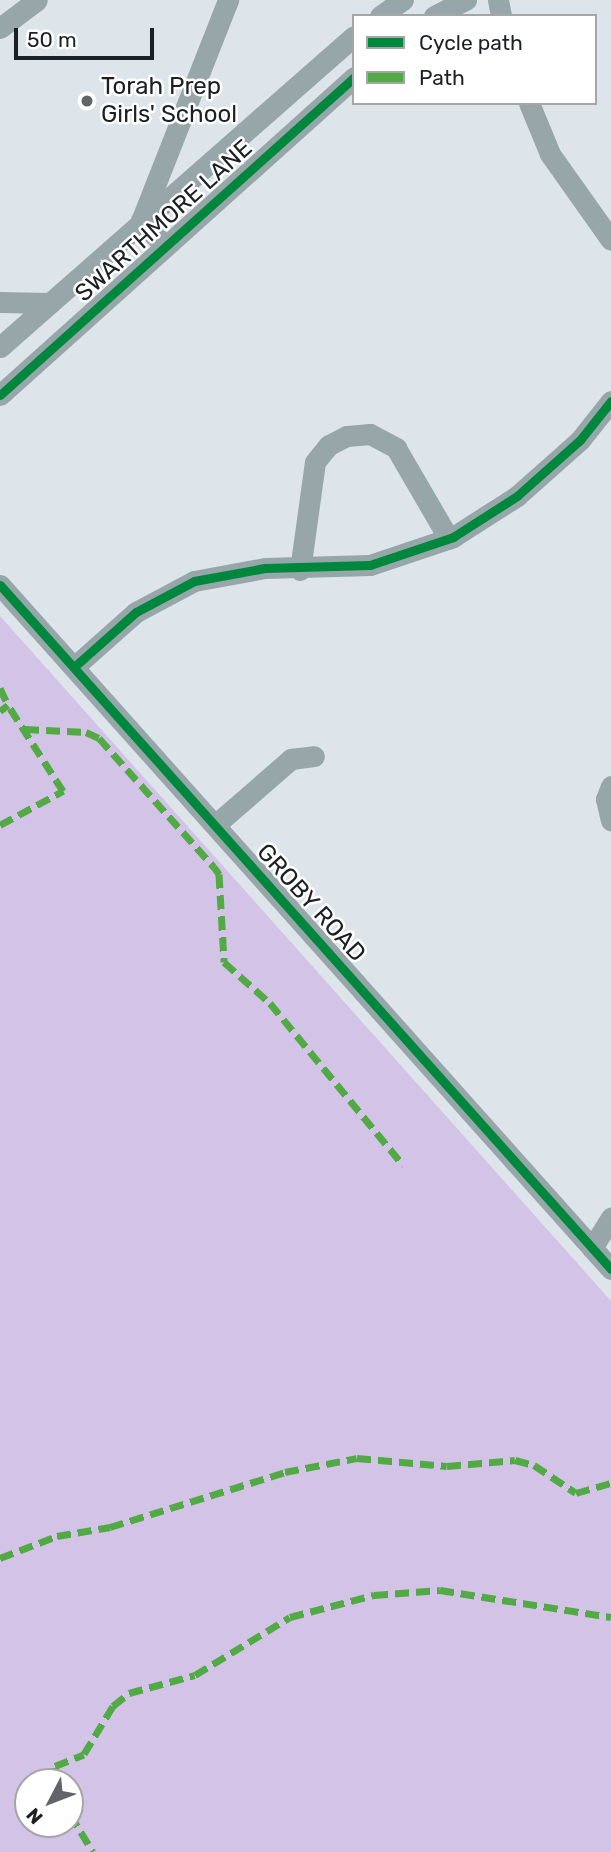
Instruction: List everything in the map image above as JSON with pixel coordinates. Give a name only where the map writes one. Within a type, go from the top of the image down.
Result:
[{"type":"street","points":[[0,29],[37,0]]},
{"type":"street","points":[[165,246],[141,221],[228,0]]},
{"type":"street","points":[[383,14],[403,0]]},
{"type":"street","points":[[437,14],[466,0]]},
{"type":"street","name":"SWARTHMORE LANE","points":[[0,347],[352,38]]},
{"type":"street","name":"SWARTHMORE LANE","points":[[0,395],[352,79]]},
{"type":"street","points":[[530,105],[550,154],[611,240]]},
{"type":"street","name":"SWARTHMORE LANE","points":[[0,302],[50,303]]},
{"type":"street","points":[[74,667],[136,612],[194,581],[265,568],[300,570],[370,565],[449,539],[517,496],[580,440],[611,401]]},
{"type":"street","points":[[300,570],[315,462],[329,445],[347,436],[370,434],[396,448],[449,539]]},
{"type":"street","name":"GROBY ROAD","points":[[0,585],[611,1269]]},
{"type":"street","points":[[215,825],[291,759],[313,757]]},
{"type":"street","points":[[611,786],[606,799],[611,820]]},
{"type":"street","points":[[592,1248],[611,1218]]},
{"type":"shaded area","points":[[0,616],[611,1301],[611,1852],[0,1852]]},
{"type":"marked path","points":[[0,688],[8,705],[0,711]]},
{"type":"marked path","points":[[0,825],[63,791],[8,705]]},
{"type":"marked path","points":[[25,729],[86,732],[99,738],[214,867],[219,874],[224,962],[270,1003],[403,1165]]},
{"type":"marked path","points":[[0,1558],[57,1536],[110,1527],[285,1472],[357,1458],[447,1466],[515,1460],[534,1465],[576,1493],[611,1483]]},
{"type":"marked path","points":[[55,1768],[84,1754],[113,1706],[129,1693],[195,1675],[290,1617],[374,1595],[440,1590],[611,1617]]},
{"type":"marked path","points":[[84,1837],[93,1852]]},
{"type":"cycle path","points":[[0,395],[352,79]]},
{"type":"cycle path","points":[[74,667],[136,612],[194,581],[265,568],[370,565],[453,537],[517,496],[580,440],[611,401]]},
{"type":"cycle path","points":[[0,585],[611,1269]]},
{"type":"place","name":"Torah Prep Girls' School","points":[[87,101]]}]
